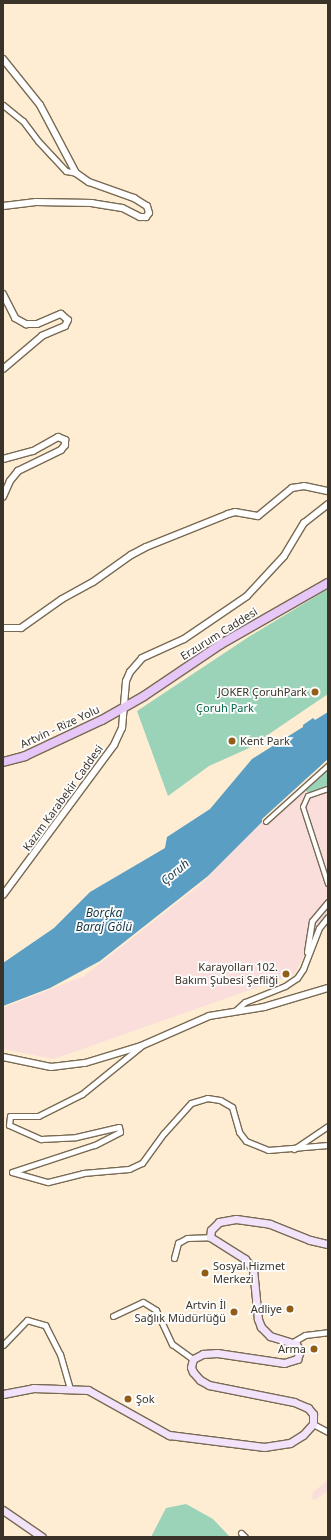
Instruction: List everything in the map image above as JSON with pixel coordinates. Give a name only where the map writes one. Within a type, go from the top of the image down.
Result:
[{"type":"main road","name":"Erzurum Caddesi","points":[[124,707],[221,644],[328,583]]},
{"type":"main road","name":"Artvin - Rize Yolu","points":[[3,762],[64,739],[124,707]]},
{"type":"main road","points":[[3,1394],[24,1388],[70,1388],[95,1393],[156,1430],[183,1438],[255,1446],[282,1446],[303,1435],[313,1424],[311,1410],[299,1404],[203,1383],[193,1372],[191,1367],[193,1359],[203,1354],[217,1353],[289,1363],[300,1355],[299,1346],[293,1342],[270,1336],[261,1327],[258,1319],[253,1269],[245,1259],[210,1237],[211,1230],[219,1222],[236,1220],[270,1224],[310,1240],[328,1244]]},
{"type":"main road","points":[[3,1510],[42,1537]]},
{"type":"street","points":[[3,59],[40,105],[76,173]]},
{"type":"street","points":[[3,105],[23,121],[38,142],[66,171],[76,173],[89,182],[134,198],[148,208],[148,215],[140,217],[122,208],[92,203],[36,202],[3,206]]},
{"type":"street","points":[[3,294],[15,318],[26,324],[38,324],[61,314],[68,320],[65,326],[42,336],[3,369]]},
{"type":"street","points":[[3,459],[34,451],[58,437],[65,440],[65,445],[61,450],[18,471],[10,481],[3,497]]},
{"type":"street","points":[[3,628],[21,628],[62,599],[93,582],[131,555],[146,547],[228,514],[258,516],[292,488],[304,486],[328,491]]},
{"type":"street","name":"Kazım Karabekir Caddesi","points":[[3,895],[114,745],[122,728],[126,681],[142,658],[184,639],[247,596],[284,556],[304,523],[328,504]]},
{"type":"street","points":[[266,822],[328,766]]},
{"type":"street","points":[[328,789],[308,796],[303,807],[328,884]]},
{"type":"street","points":[[307,957],[312,921],[328,902]]},
{"type":"street","points":[[236,1010],[245,1002],[292,982],[300,974],[319,928],[328,917]]},
{"type":"street","points":[[3,1057],[36,1065],[61,1067],[100,1060],[141,1046],[209,1016],[236,1010],[264,1007],[328,988]]},
{"type":"street","points":[[141,1046],[82,1094],[38,1116],[10,1116],[9,1124],[41,1139],[76,1137],[119,1127],[120,1132],[94,1145],[12,1172],[48,1182],[83,1172],[129,1168],[142,1163],[164,1133],[191,1103],[207,1098],[220,1100],[232,1107],[239,1132],[246,1141],[268,1150],[292,1150],[328,1145]]},
{"type":"street","points":[[292,1150],[328,1126]]},
{"type":"street","points":[[174,1258],[178,1243],[187,1238],[210,1237]]},
{"type":"street","points":[[113,1316],[143,1302],[156,1310],[172,1344],[193,1359]]},
{"type":"street","points":[[3,1344],[27,1320],[45,1325],[60,1354],[70,1388]]},
{"type":"street","points":[[293,1342],[305,1335],[328,1332]]},
{"type":"street","points":[[313,1424],[328,1432]]},
{"type":"shaded area","points":[[328,762],[328,920],[320,921],[295,974],[54,1059],[3,1049],[3,1008],[84,976],[200,885],[262,822]]},
{"type":"shaded area","points":[[328,1480],[328,1491],[315,1500],[312,1498],[313,1492]]},
{"type":"green space","name":"Çoruh Park","points":[[328,589],[328,694],[247,749],[209,766],[168,796],[137,711],[247,638]]},
{"type":"green space","points":[[328,768],[328,787],[309,793],[305,790]]},
{"type":"green space","points":[[186,1504],[213,1519],[230,1537],[151,1537],[166,1508]]},
{"type":"water","name":"Borçka Baraj Gölü","points":[[328,712],[328,759],[262,819],[262,822],[208,876],[100,961],[50,988],[3,1006],[3,963],[54,928],[90,892],[165,848],[167,837],[210,809],[252,759],[303,727],[303,725],[313,718],[315,720]]},
{"type":"place","name":"JOKER ÇoruhPark","points":[[315,692]]},
{"type":"place","name":"Kent Park","points":[[232,741]]},
{"type":"place","name":"Karayolları 102. Bakım Şubesi Şefliği","points":[[286,974]]},
{"type":"place","name":"Sosyal Hizmet Merkezi","points":[[205,1273]]},
{"type":"place","name":"Adliye","points":[[290,1309]]},
{"type":"place","name":"Artvin İl Sağlık Müdürlüğü","points":[[234,1312]]},
{"type":"place","name":"Arma","points":[[314,1349]]},
{"type":"place","name":"Şok","points":[[128,1399]]},
{"type":"water label","name":"Çoruh","points":[[175,872]]}]
